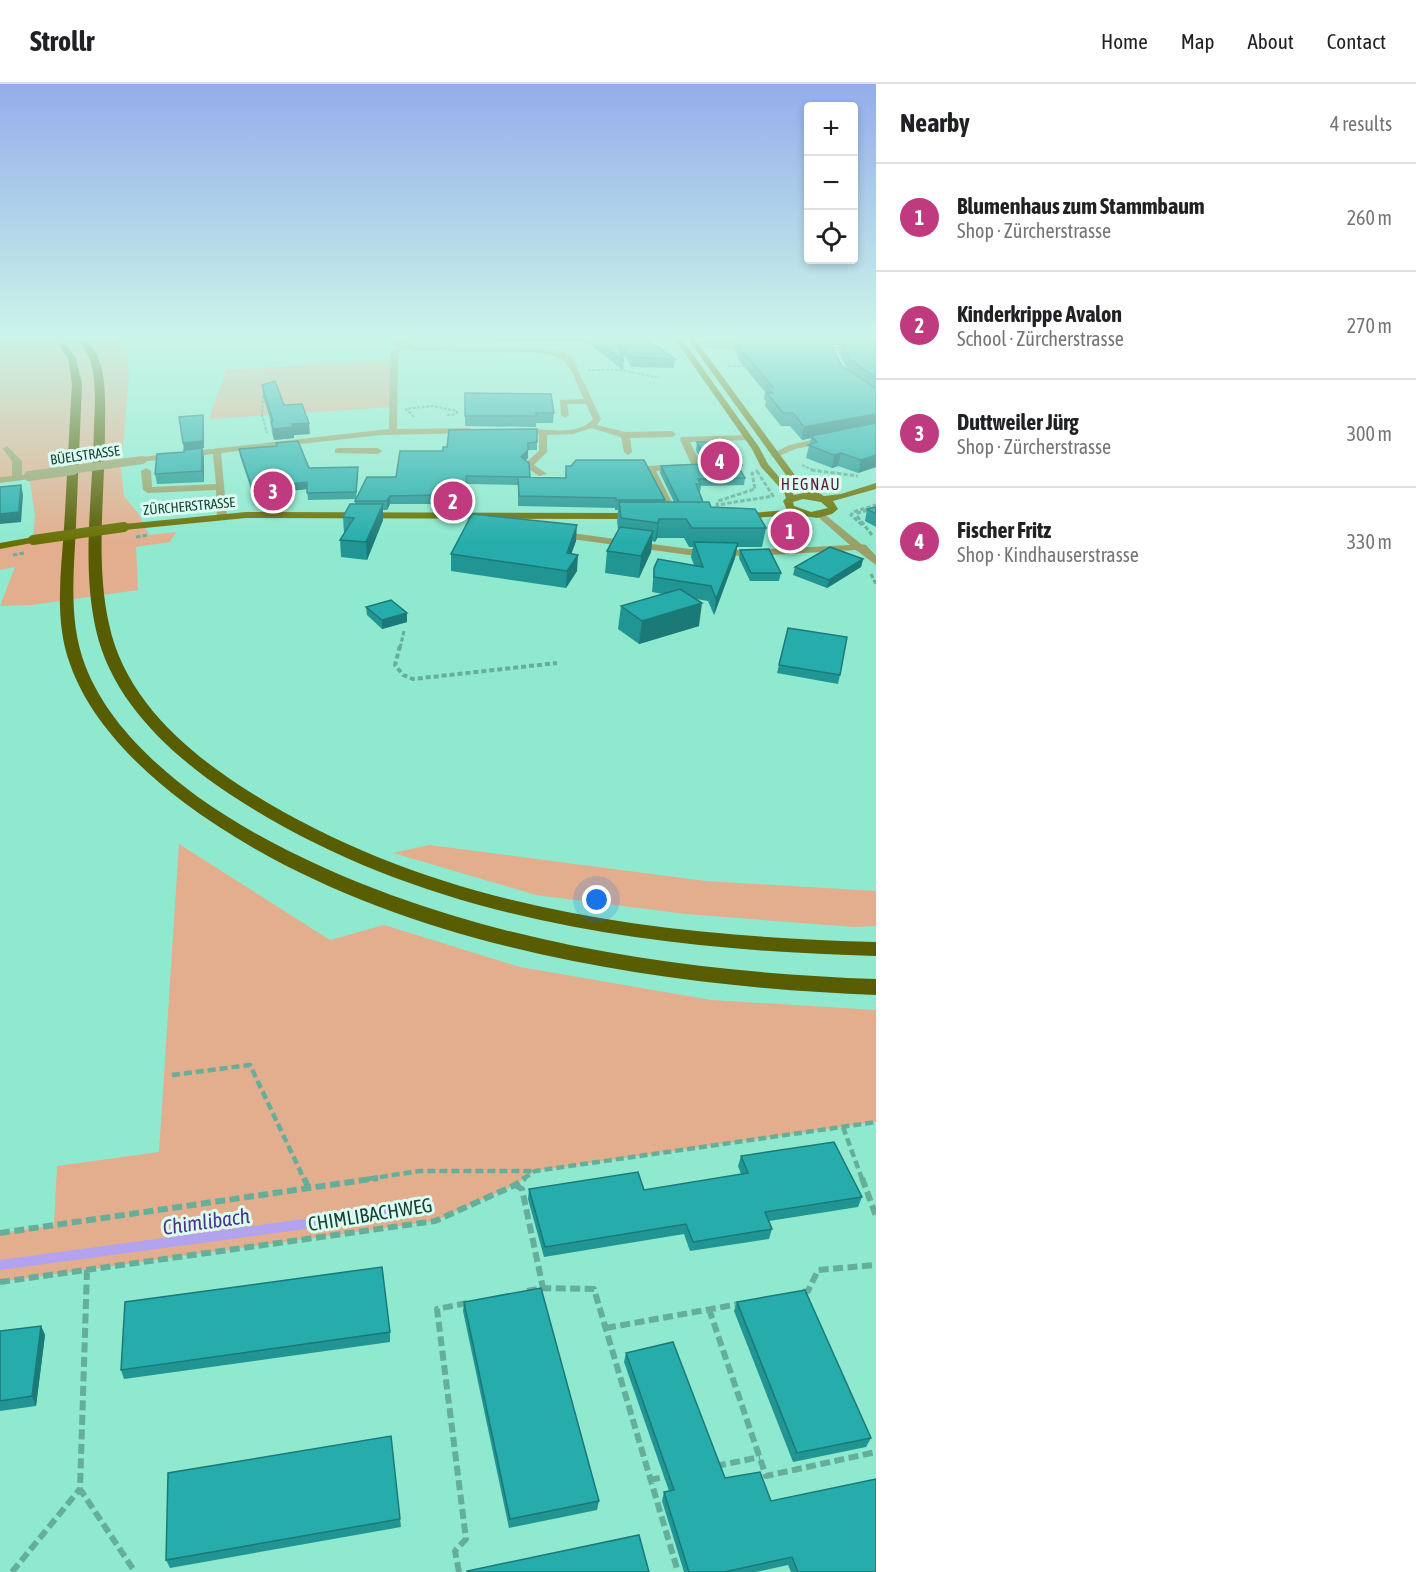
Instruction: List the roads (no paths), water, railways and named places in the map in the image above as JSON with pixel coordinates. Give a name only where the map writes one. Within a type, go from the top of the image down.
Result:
[{"type":"highway","points":[[76,404],[66,603],[68,627],[75,658],[88,688],[107,719],[146,764],[172,786],[230,827],[307,868],[370,895],[450,923],[555,950],[673,970],[787,982],[876,987]]},
{"type":"highway","points":[[99,404],[97,568],[100,610],[106,642],[122,679],[147,715],[170,740],[215,778],[274,815],[341,849],[423,881],[484,899],[556,917],[645,933],[746,944],[876,949]]},
{"type":"main road","points":[[723,404],[764,465],[788,491],[789,502],[798,512]]},
{"type":"main road","points":[[738,404],[800,488],[833,506],[876,497]]},
{"type":"main road","points":[[833,506],[832,511],[822,515],[798,512],[728,515],[763,509],[802,496],[820,499],[842,497],[876,486]]},
{"type":"main road","name":"ZÜRCHERSTRASSE","points":[[0,546],[124,527],[222,516],[328,514],[650,516]]},
{"type":"main road","points":[[662,516],[679,516]]},
{"type":"street","points":[[393,404],[393,431]]},
{"type":"street","points":[[563,404],[565,415]]},
{"type":"street","points":[[591,404],[597,419],[592,426]]},
{"type":"street","points":[[509,431],[578,430],[592,426],[625,435],[672,434]]},
{"type":"street","name":"BÜELSTRASSE","points":[[0,480],[142,460],[393,431],[465,428],[476,431]]},
{"type":"street","points":[[542,474],[528,465],[543,453],[543,432]]},
{"type":"street","points":[[625,435],[628,452]]},
{"type":"street","points":[[775,455],[792,447],[844,436]]},
{"type":"street","points":[[679,516],[650,468],[697,467],[684,439],[747,438]]},
{"type":"street","points":[[765,441],[792,447]]},
{"type":"street","points":[[6,449],[17,462],[17,478]]},
{"type":"street","points":[[216,451],[219,461],[222,516]]},
{"type":"street","points":[[338,451],[378,451]]},
{"type":"street","points":[[146,471],[148,490],[221,487]]},
{"type":"street","points":[[498,515],[519,528]]},
{"type":"street","points":[[822,515],[876,562]]},
{"type":"street","points":[[550,533],[689,552],[753,553],[862,548]]},
{"type":"waterway","name":"Chimlibach","points":[[0,1265],[417,1209]]},
{"type":"place","name":"Fischer Fritz","points":[[720,461]]},
{"type":"place","name":"Duttweiler Jürg","points":[[273,491]]},
{"type":"place","name":"Kinderkrippe Avalon","points":[[453,501]]},
{"type":"place","name":"Blumenhaus zum Stammbaum","points":[[790,531]]},
{"type":"district","name":"HEGNAU","points":[[811,484]]}]
